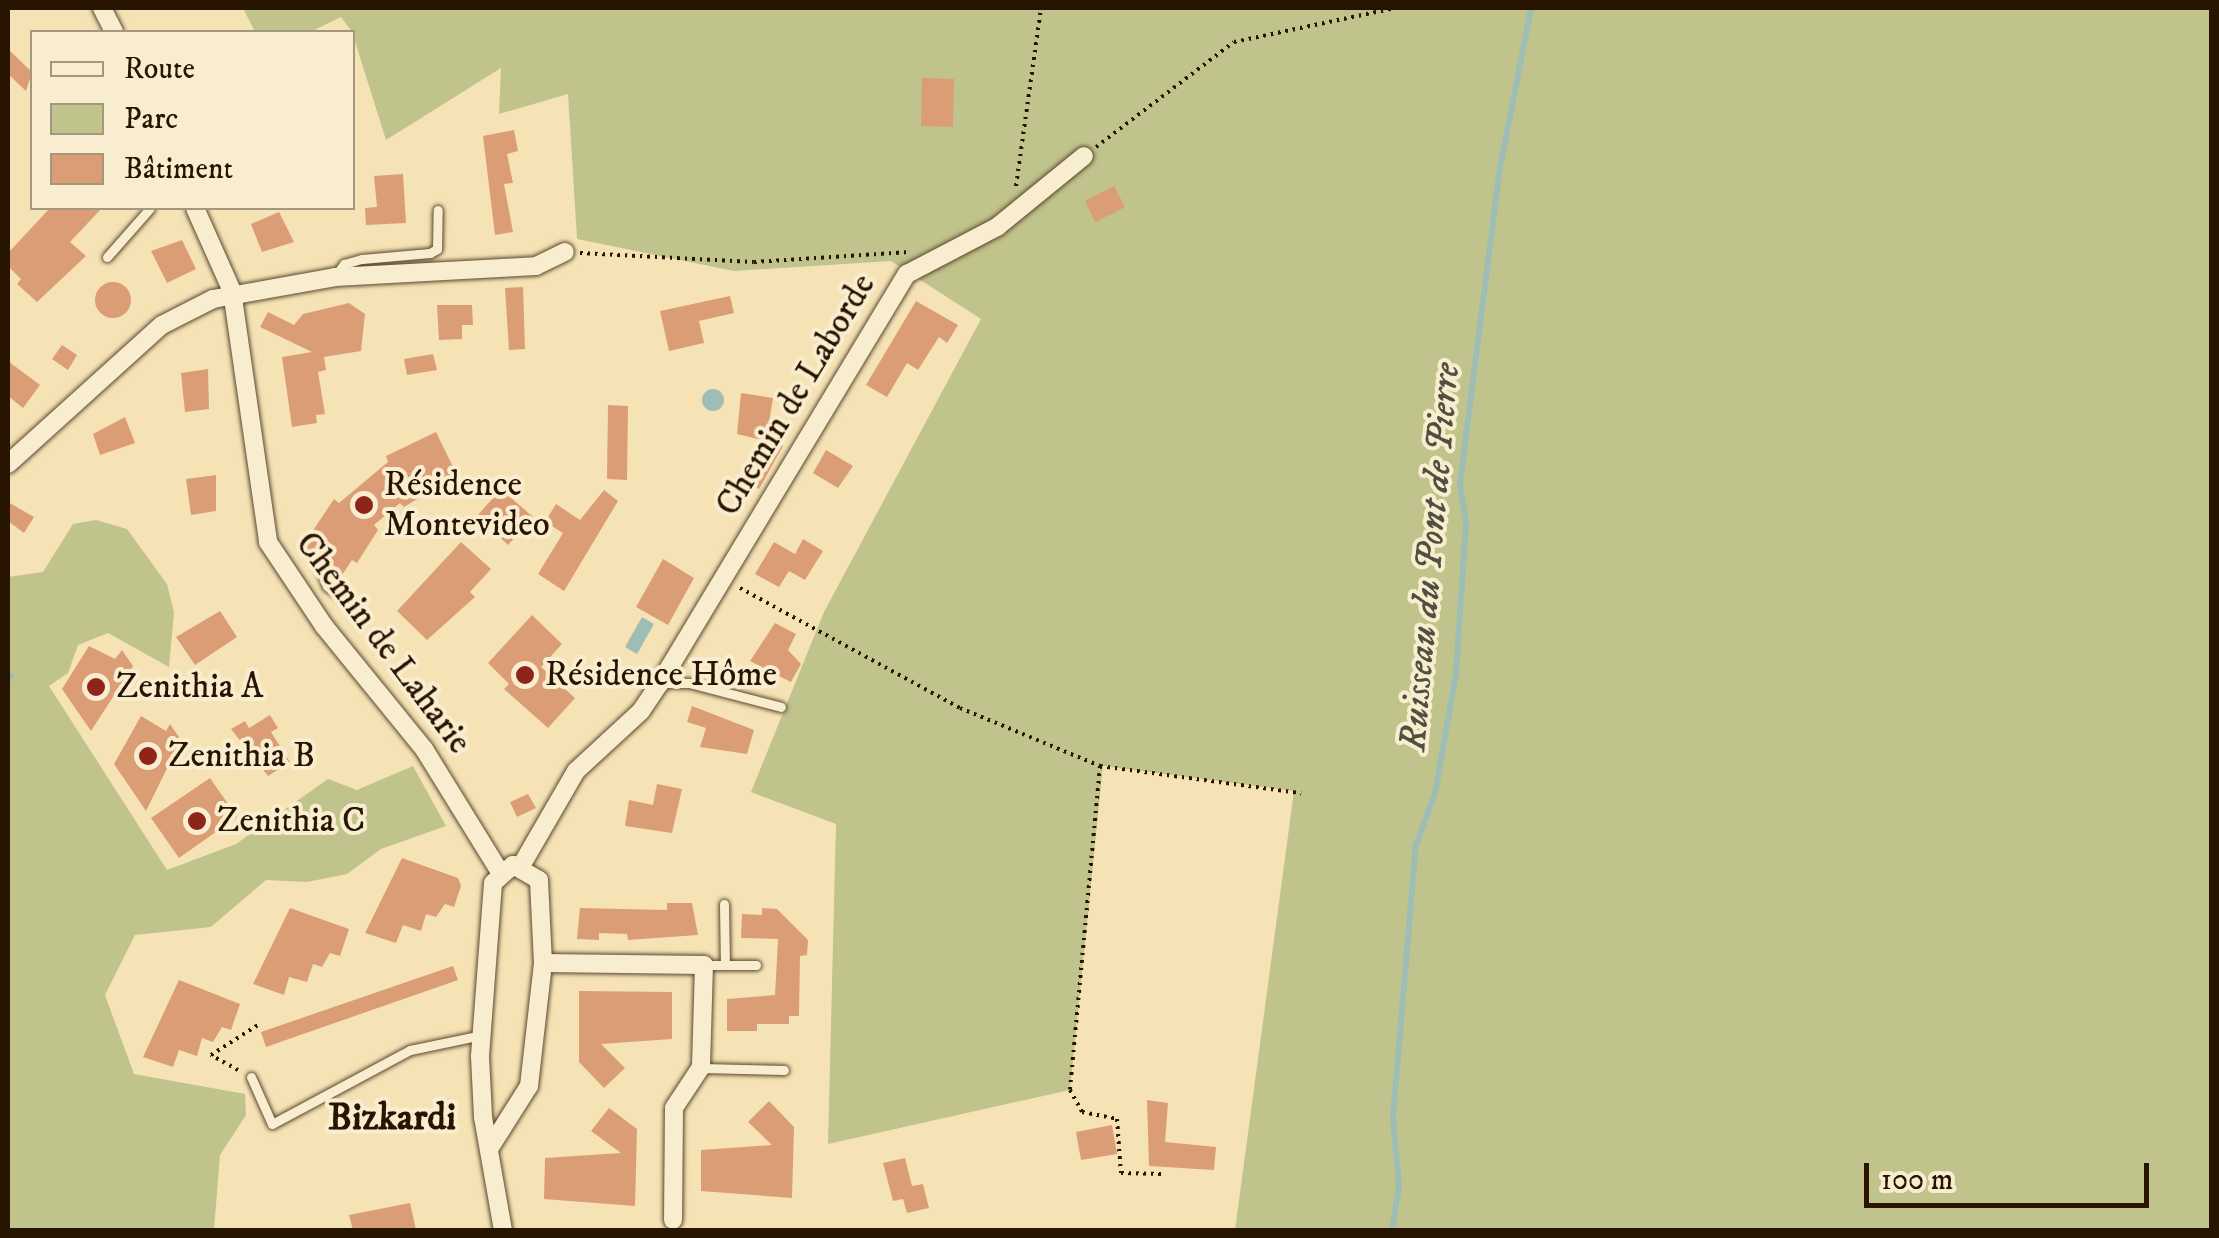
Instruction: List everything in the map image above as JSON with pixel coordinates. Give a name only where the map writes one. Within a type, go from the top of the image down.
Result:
[{"type":"street","name":"Chemin de Laborde","points":[[521,866],[576,771],[641,711],[660,683],[907,274],[1012,215],[1084,156]]},
{"type":"street","name":"Chemin de Laharie","points":[[197,210],[232,291],[268,542],[324,626],[424,749],[500,872]]},
{"type":"street","points":[[8,464],[162,325],[232,291],[335,277],[536,266],[565,252]]},
{"type":"street","points":[[491,1146],[530,1086],[543,962],[544,898],[539,880],[521,866],[500,872],[493,883],[482,1035],[482,1080],[491,1146],[503,1230]]},
{"type":"street","points":[[543,962],[704,965],[701,1068],[674,1108],[673,1220]]},
{"type":"street","points":[[482,1080],[497,1098],[522,1094]]},
{"type":"lane","points":[[107,256],[148,210]]},
{"type":"lane","points":[[335,277],[344,264],[362,259],[430,254],[437,248],[438,210]]},
{"type":"lane","points":[[320,566],[327,586],[344,597]]},
{"type":"lane","points":[[660,683],[690,683],[781,707]]},
{"type":"lane","points":[[724,904],[725,965]]},
{"type":"lane","points":[[704,965],[756,965]]},
{"type":"lane","points":[[251,1076],[272,1124],[410,1050],[482,1035]]},
{"type":"lane","points":[[701,1068],[784,1070]]},
{"type":"path","points":[[1012,215],[1041,8]]},
{"type":"path","points":[[1084,156],[1234,42],[1396,8]]},
{"type":"path","points":[[565,252],[720,262],[950,252]]},
{"type":"path","points":[[725,579],[960,708],[1100,766],[1301,793]]},
{"type":"path","points":[[1100,766],[1070,1090],[1082,1112],[1103,1111],[1116,1119],[1122,1173],[1162,1174]]},
{"type":"path","points":[[251,1076],[211,1055],[260,1022]]},
{"type":"green space","points":[[243,8],[2211,8],[2211,1230],[1235,1230],[1294,791],[1103,766],[1070,1090],[828,1144],[836,824],[751,792],[824,612],[981,319],[891,261],[734,271],[577,239],[568,94],[499,114],[501,68],[386,140],[355,42],[355,30],[351,30],[341,17],[314,30],[254,30]]},
{"type":"green space","points":[[96,520],[127,529],[167,584],[174,612],[169,667],[108,633],[78,645],[68,673],[49,686],[167,870],[236,844],[328,779],[357,790],[413,766],[446,826],[381,849],[347,874],[307,882],[266,880],[211,927],[135,935],[105,995],[134,1074],[245,1094],[246,1115],[220,1155],[214,1230],[8,1230],[8,577],[43,572],[73,524]]},
{"type":"water","points":[[713,389],[721,392],[721,408],[713,411],[705,408],[702,400],[705,392]]},
{"type":"water","points":[[642,617],[654,624],[637,654],[625,647]]},
{"type":"water","points":[[748,666],[756,669],[756,685],[748,688],[740,685],[737,677],[740,669]]},
{"type":"building","points":[[8,49],[30,70],[26,91],[8,74]]},
{"type":"building","points":[[922,78],[954,79],[953,127],[921,126]]},
{"type":"building","points":[[514,130],[518,151],[507,154],[513,183],[504,184],[513,232],[495,235],[483,136]]},
{"type":"building","points":[[403,174],[406,223],[366,225],[365,208],[377,207],[374,176]]},
{"type":"building","points":[[1114,186],[1125,207],[1095,222],[1085,201]]},
{"type":"building","points":[[48,210],[100,210],[70,242],[86,256],[37,302],[17,284],[21,279],[8,266],[8,253]]},
{"type":"building","points":[[279,212],[294,242],[262,252],[251,224]]},
{"type":"building","points":[[182,240],[196,269],[167,283],[151,251]]},
{"type":"building","points":[[113,282],[126,287],[131,300],[126,313],[113,318],[100,313],[95,300],[100,287]]},
{"type":"building","points":[[523,287],[525,349],[509,350],[505,288]]},
{"type":"building","points":[[730,296],[734,313],[699,321],[704,343],[669,351],[660,311]]},
{"type":"building","points":[[916,301],[958,325],[947,343],[939,337],[918,370],[907,363],[887,397],[866,385]]},
{"type":"building","points":[[349,303],[365,314],[361,351],[324,357],[326,370],[318,372],[325,414],[316,415],[317,423],[292,427],[282,357],[312,352],[260,327],[268,312],[294,325],[303,314]]},
{"type":"building","points":[[437,305],[472,305],[473,325],[462,325],[462,339],[439,340]]},
{"type":"building","points":[[62,345],[77,355],[68,370],[52,359]]},
{"type":"building","points":[[433,354],[437,370],[407,375],[404,359]]},
{"type":"building","points":[[8,361],[40,385],[23,408],[8,396]]},
{"type":"building","points":[[208,369],[209,409],[185,412],[181,373]]},
{"type":"building","points":[[741,393],[773,398],[766,441],[737,434]]},
{"type":"building","points":[[608,405],[628,406],[627,480],[607,479]]},
{"type":"building","points":[[125,417],[135,443],[100,455],[93,434]]},
{"type":"building","name":"Résidence Montevideo","points":[[436,432],[457,475],[404,507],[400,503],[374,525],[378,530],[357,563],[352,560],[342,575],[300,550],[334,499],[339,503],[388,462],[386,456]]},
{"type":"building","points":[[771,439],[783,446],[759,489],[746,482]]},
{"type":"building","points":[[826,450],[853,466],[838,488],[813,473]]},
{"type":"building","points":[[216,475],[216,511],[191,515],[186,479]]},
{"type":"building","points":[[501,489],[533,517],[508,545],[477,516]]},
{"type":"building","points":[[604,490],[618,501],[564,591],[538,574],[563,533],[545,522],[556,504],[580,520]]},
{"type":"building","points":[[8,502],[34,517],[24,533],[8,521]]},
{"type":"building","points":[[803,539],[823,551],[805,580],[789,571],[779,587],[755,574],[774,542],[795,554]]},
{"type":"building","name":"Résidence Hôme","points":[[461,542],[491,569],[470,592],[475,597],[427,640],[397,611]]},
{"type":"building","points":[[663,559],[694,578],[668,625],[636,607]]},
{"type":"building","points":[[220,611],[237,637],[195,665],[176,637]]},
{"type":"building","name":"Résidence Hôme","points":[[532,615],[562,644],[541,667],[575,698],[548,728],[504,689],[509,684],[488,663]]},
{"type":"building","points":[[775,623],[796,634],[788,650],[801,664],[791,682],[750,661]]},
{"type":"building","name":"Zenithia A","points":[[89,646],[115,659],[122,650],[133,666],[91,731],[62,689]]},
{"type":"building","points":[[692,706],[754,730],[747,754],[700,747],[706,728],[687,722]]},
{"type":"building","points":[[270,715],[278,728],[271,732],[290,762],[268,776],[231,729],[245,721],[249,728]]},
{"type":"building","name":"Zenithia B","points":[[141,716],[166,731],[170,724],[181,740],[146,811],[114,764]]},
{"type":"building","name":"Zenithia C","points":[[210,778],[237,817],[179,858],[151,818]]},
{"type":"building","points":[[657,784],[682,789],[672,833],[625,826],[629,800],[653,805]]},
{"type":"building","points":[[528,794],[536,808],[517,817],[510,802]]},
{"type":"building","points":[[402,858],[458,878],[461,886],[454,907],[445,904],[436,917],[426,914],[421,931],[403,925],[396,943],[365,933]]},
{"type":"building","points":[[667,903],[692,903],[698,935],[628,940],[627,934],[599,933],[599,940],[577,939],[580,908],[667,910]]},
{"type":"building","points":[[290,908],[349,929],[340,956],[330,953],[322,967],[313,964],[307,982],[289,977],[284,995],[253,984]]},
{"type":"building","points":[[762,908],[777,909],[808,940],[807,955],[800,956],[799,1016],[789,1016],[789,1024],[757,1024],[757,1031],[727,1031],[727,999],[775,995],[778,939],[741,938],[742,914],[762,915]]},
{"type":"building","points":[[453,966],[458,980],[266,1047],[261,1032]]},
{"type":"building","points":[[179,980],[240,1004],[231,1030],[222,1027],[213,1042],[202,1038],[197,1056],[179,1050],[173,1067],[143,1057]]},
{"type":"building","points":[[579,991],[672,992],[672,1039],[601,1044],[625,1068],[604,1088],[579,1062]]},
{"type":"building","points":[[1147,1100],[1168,1103],[1165,1142],[1216,1147],[1214,1170],[1149,1166]]},
{"type":"building","points":[[769,1101],[794,1127],[792,1198],[701,1191],[701,1150],[772,1145],[748,1122]]},
{"type":"building","points":[[609,1108],[637,1129],[635,1206],[544,1199],[545,1158],[621,1153],[591,1131]]},
{"type":"building","points":[[1112,1125],[1117,1154],[1081,1160],[1076,1132]]},
{"type":"building","points":[[905,1158],[912,1186],[923,1184],[929,1208],[907,1213],[903,1199],[893,1201],[883,1163]]},
{"type":"building","points":[[410,1203],[416,1230],[353,1230],[349,1215]]},
{"type":"waterway","name":"Ruisseau du Pont de Pierre","points":[[1392,1230],[1399,1186],[1393,1117],[1416,845],[1435,793],[1456,674],[1466,524],[1460,484],[1500,168],[1531,8]]},
{"type":"waterway","points":[[8,679],[11,676]]},
{"type":"place","name":"Résidence Montevideo","points":[[364,505]]},
{"type":"place","name":"Résidence Hôme","points":[[525,675]]},
{"type":"place","name":"Zenithia A","points":[[96,687]]},
{"type":"place","name":"Zenithia B","points":[[148,756]]},
{"type":"place","name":"Zenithia C","points":[[197,821]]},
{"type":"district","name":"Bizkardi","points":[[392,1119]]}]
